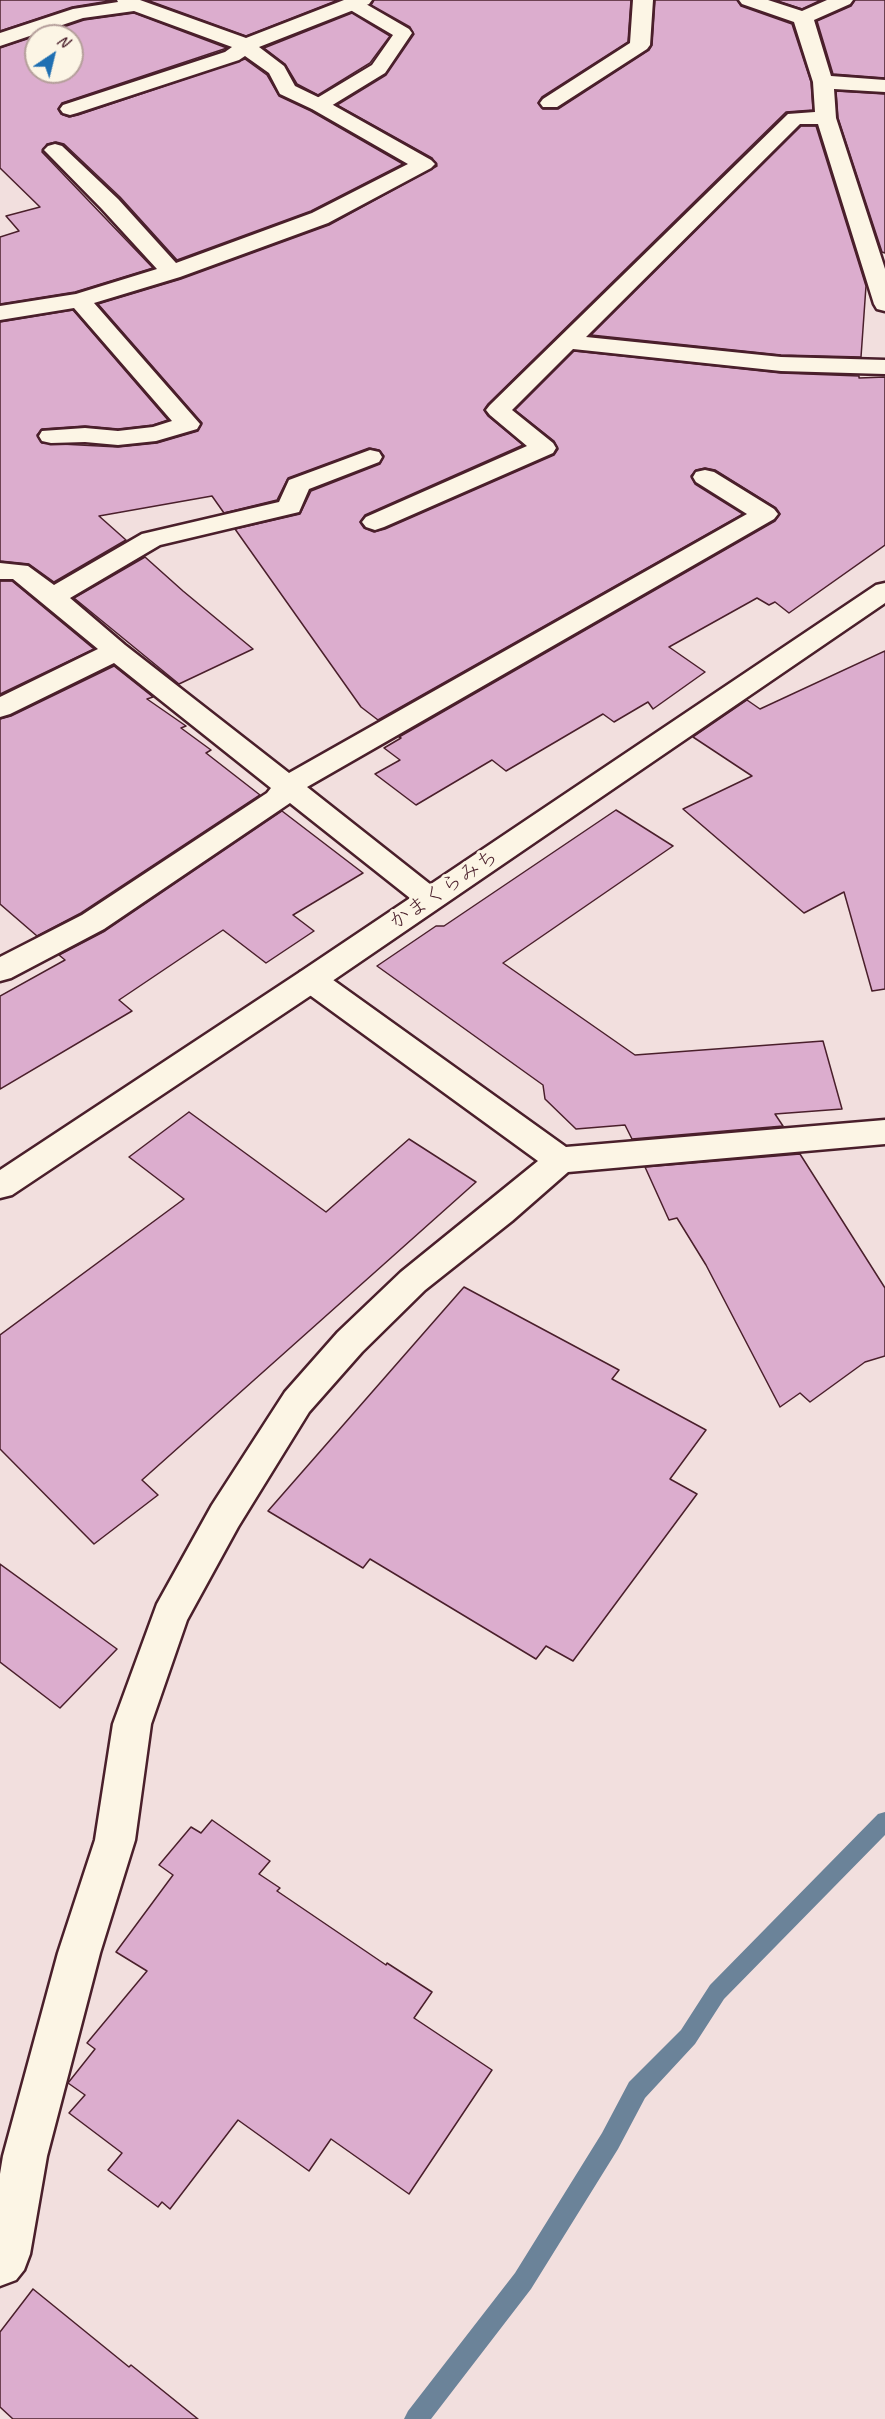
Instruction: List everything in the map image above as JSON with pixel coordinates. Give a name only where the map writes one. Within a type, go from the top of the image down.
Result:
[{"type":"street","points":[[550,103],[640,45],[643,0]]},
{"type":"street","points":[[749,0],[803,18],[843,0]]},
{"type":"street","points":[[70,109],[232,56],[258,39],[354,1]]},
{"type":"street","points":[[0,40],[80,13],[131,3],[248,47],[256,56],[277,70],[287,90],[319,105],[424,164],[320,218],[172,272],[79,300],[0,313]]},
{"type":"street","points":[[803,18],[823,82],[826,118],[859,228],[885,304]]},
{"type":"street","points":[[823,82],[885,86]]},
{"type":"street","points":[[375,522],[544,448],[498,410],[795,118],[826,118]]},
{"type":"street","points":[[55,150],[110,204],[172,272]]},
{"type":"street","points":[[859,228],[885,227]]},
{"type":"street","points":[[51,436],[86,435],[118,438],[156,434],[188,424],[79,300]]},
{"type":"street","points":[[568,342],[781,364],[885,367]]},
{"type":"street","points":[[53,597],[151,539],[290,507],[298,485],[370,457]]},
{"type":"street","points":[[0,970],[93,921],[277,800],[287,786],[765,514],[705,477]]},
{"type":"street","points":[[0,571],[19,571],[430,899]]},
{"type":"street","name":"かまくらみち","points":[[0,1186],[310,980],[885,591]]},
{"type":"street","points":[[0,708],[117,651]]},
{"type":"street","points":[[310,980],[560,1160]]},
{"type":"street","points":[[0,2264],[8,2254],[25,2156],[79,1953],[115,1840],[132,1724],[170,1616],[225,1516],[297,1402],[350,1342],[413,1281],[500,1212],[560,1160],[885,1132]]},
{"type":"lane","points":[[319,105],[380,69],[403,33],[354,1]]},
{"type":"building","points":[[0,0],[115,0],[72,7],[0,31]]},
{"type":"building","points":[[147,0],[338,0],[246,36]]},
{"type":"building","points":[[374,0],[631,0],[628,42],[542,97],[538,103],[543,109],[558,109],[649,50],[652,45],[655,0],[737,0],[741,6],[792,24],[811,82],[813,110],[786,112],[488,404],[484,410],[488,416],[523,445],[365,515],[360,522],[364,528],[374,532],[385,529],[554,455],[558,449],[554,441],[515,410],[574,351],[781,373],[859,376],[859,378],[885,377],[885,545],[789,613],[775,602],[769,605],[757,598],[669,647],[705,672],[653,709],[648,702],[614,722],[603,714],[506,771],[492,760],[416,805],[375,774],[400,760],[384,748],[401,738],[399,737],[775,521],[780,514],[776,508],[715,470],[705,468],[696,470],[691,476],[695,484],[743,514],[378,720],[361,707],[235,529],[300,514],[311,491],[380,464],[384,456],[379,450],[369,448],[288,478],[277,500],[224,513],[212,496],[99,516],[126,540],[54,582],[29,564],[0,561],[0,322],[73,310],[168,420],[153,425],[118,429],[85,426],[42,429],[37,435],[42,443],[118,447],[157,443],[198,431],[202,423],[98,304],[181,279],[329,225],[437,166],[432,158],[337,105],[386,75],[414,34],[410,27],[371,5]]},
{"type":"building","points":[[775,0],[821,0],[802,9]]},
{"type":"building","points":[[855,0],[885,0],[885,78],[833,74],[817,21],[851,6]]},
{"type":"building","points":[[134,13],[227,48],[62,103],[58,109],[61,114],[69,117],[78,115],[245,59],[267,75],[279,96],[311,111],[403,164],[311,211],[177,260],[120,197],[64,144],[56,142],[47,144],[42,152],[153,268],[75,292],[0,304],[0,237],[19,231],[6,216],[40,207],[0,168],[0,48],[24,40],[24,84],[84,84],[84,24],[72,24],[84,20]]},
{"type":"building","points":[[352,13],[390,36],[370,63],[318,95],[297,84],[285,64],[264,48]]},
{"type":"building","points":[[836,91],[885,94],[885,253],[882,252],[838,118]]},
{"type":"building","points":[[801,126],[816,126],[866,286],[861,357],[781,355],[591,335]]},
{"type":"building","points":[[145,557],[253,649],[179,684],[74,598]]},
{"type":"building","points":[[0,581],[12,581],[94,649],[0,694]]},
{"type":"building","points":[[885,651],[885,989],[872,991],[844,892],[804,913],[683,809],[752,776],[693,737],[747,700],[760,709]]},
{"type":"building","points":[[114,666],[153,697],[147,699],[186,726],[181,728],[211,750],[206,753],[260,795],[81,913],[37,936],[0,904],[0,719],[11,716]]},
{"type":"building","points":[[616,810],[673,846],[503,963],[635,1055],[823,1041],[842,1109],[775,1114],[783,1126],[632,1139],[625,1125],[576,1129],[545,1099],[543,1085],[377,966],[436,926],[444,926]]},
{"type":"building","points":[[282,811],[363,873],[293,915],[314,931],[266,963],[223,930],[119,1000],[132,1011],[0,1089],[0,996],[65,960],[59,955],[105,931]]},
{"type":"building","points":[[189,1112],[326,1212],[409,1139],[476,1182],[142,1480],[158,1495],[94,1544],[0,1449],[0,1335],[184,1199],[129,1157]]},
{"type":"building","points":[[800,1154],[885,1288],[885,1356],[865,1362],[810,1402],[800,1393],[780,1407],[706,1265],[677,1218],[669,1220],[645,1167]]},
{"type":"building","points":[[464,1287],[619,1370],[612,1379],[706,1430],[670,1479],[697,1494],[573,1661],[546,1646],[536,1659],[370,1559],[363,1568],[268,1511]]},
{"type":"building","points":[[0,1564],[117,1649],[60,1708],[0,1662]]},
{"type":"building","points":[[212,1820],[270,1861],[259,1874],[280,1888],[277,1891],[386,1965],[387,1963],[432,1992],[414,2018],[492,2070],[409,2194],[331,2139],[309,2171],[238,2120],[170,2209],[162,2202],[158,2207],[108,2170],[122,2153],[69,2113],[85,2095],[68,2083],[95,2049],[87,2043],[147,1971],[116,1952],[173,1875],[159,1865],[191,1827],[201,1833]]},
{"type":"building","points":[[33,2289],[129,2367],[131,2365],[198,2419],[13,2419],[0,2407],[0,2332]]},
{"type":"waterway","points":[[416,2419],[523,2281],[610,2141],[637,2090],[688,2037],[717,1992],[885,1821]]}]
